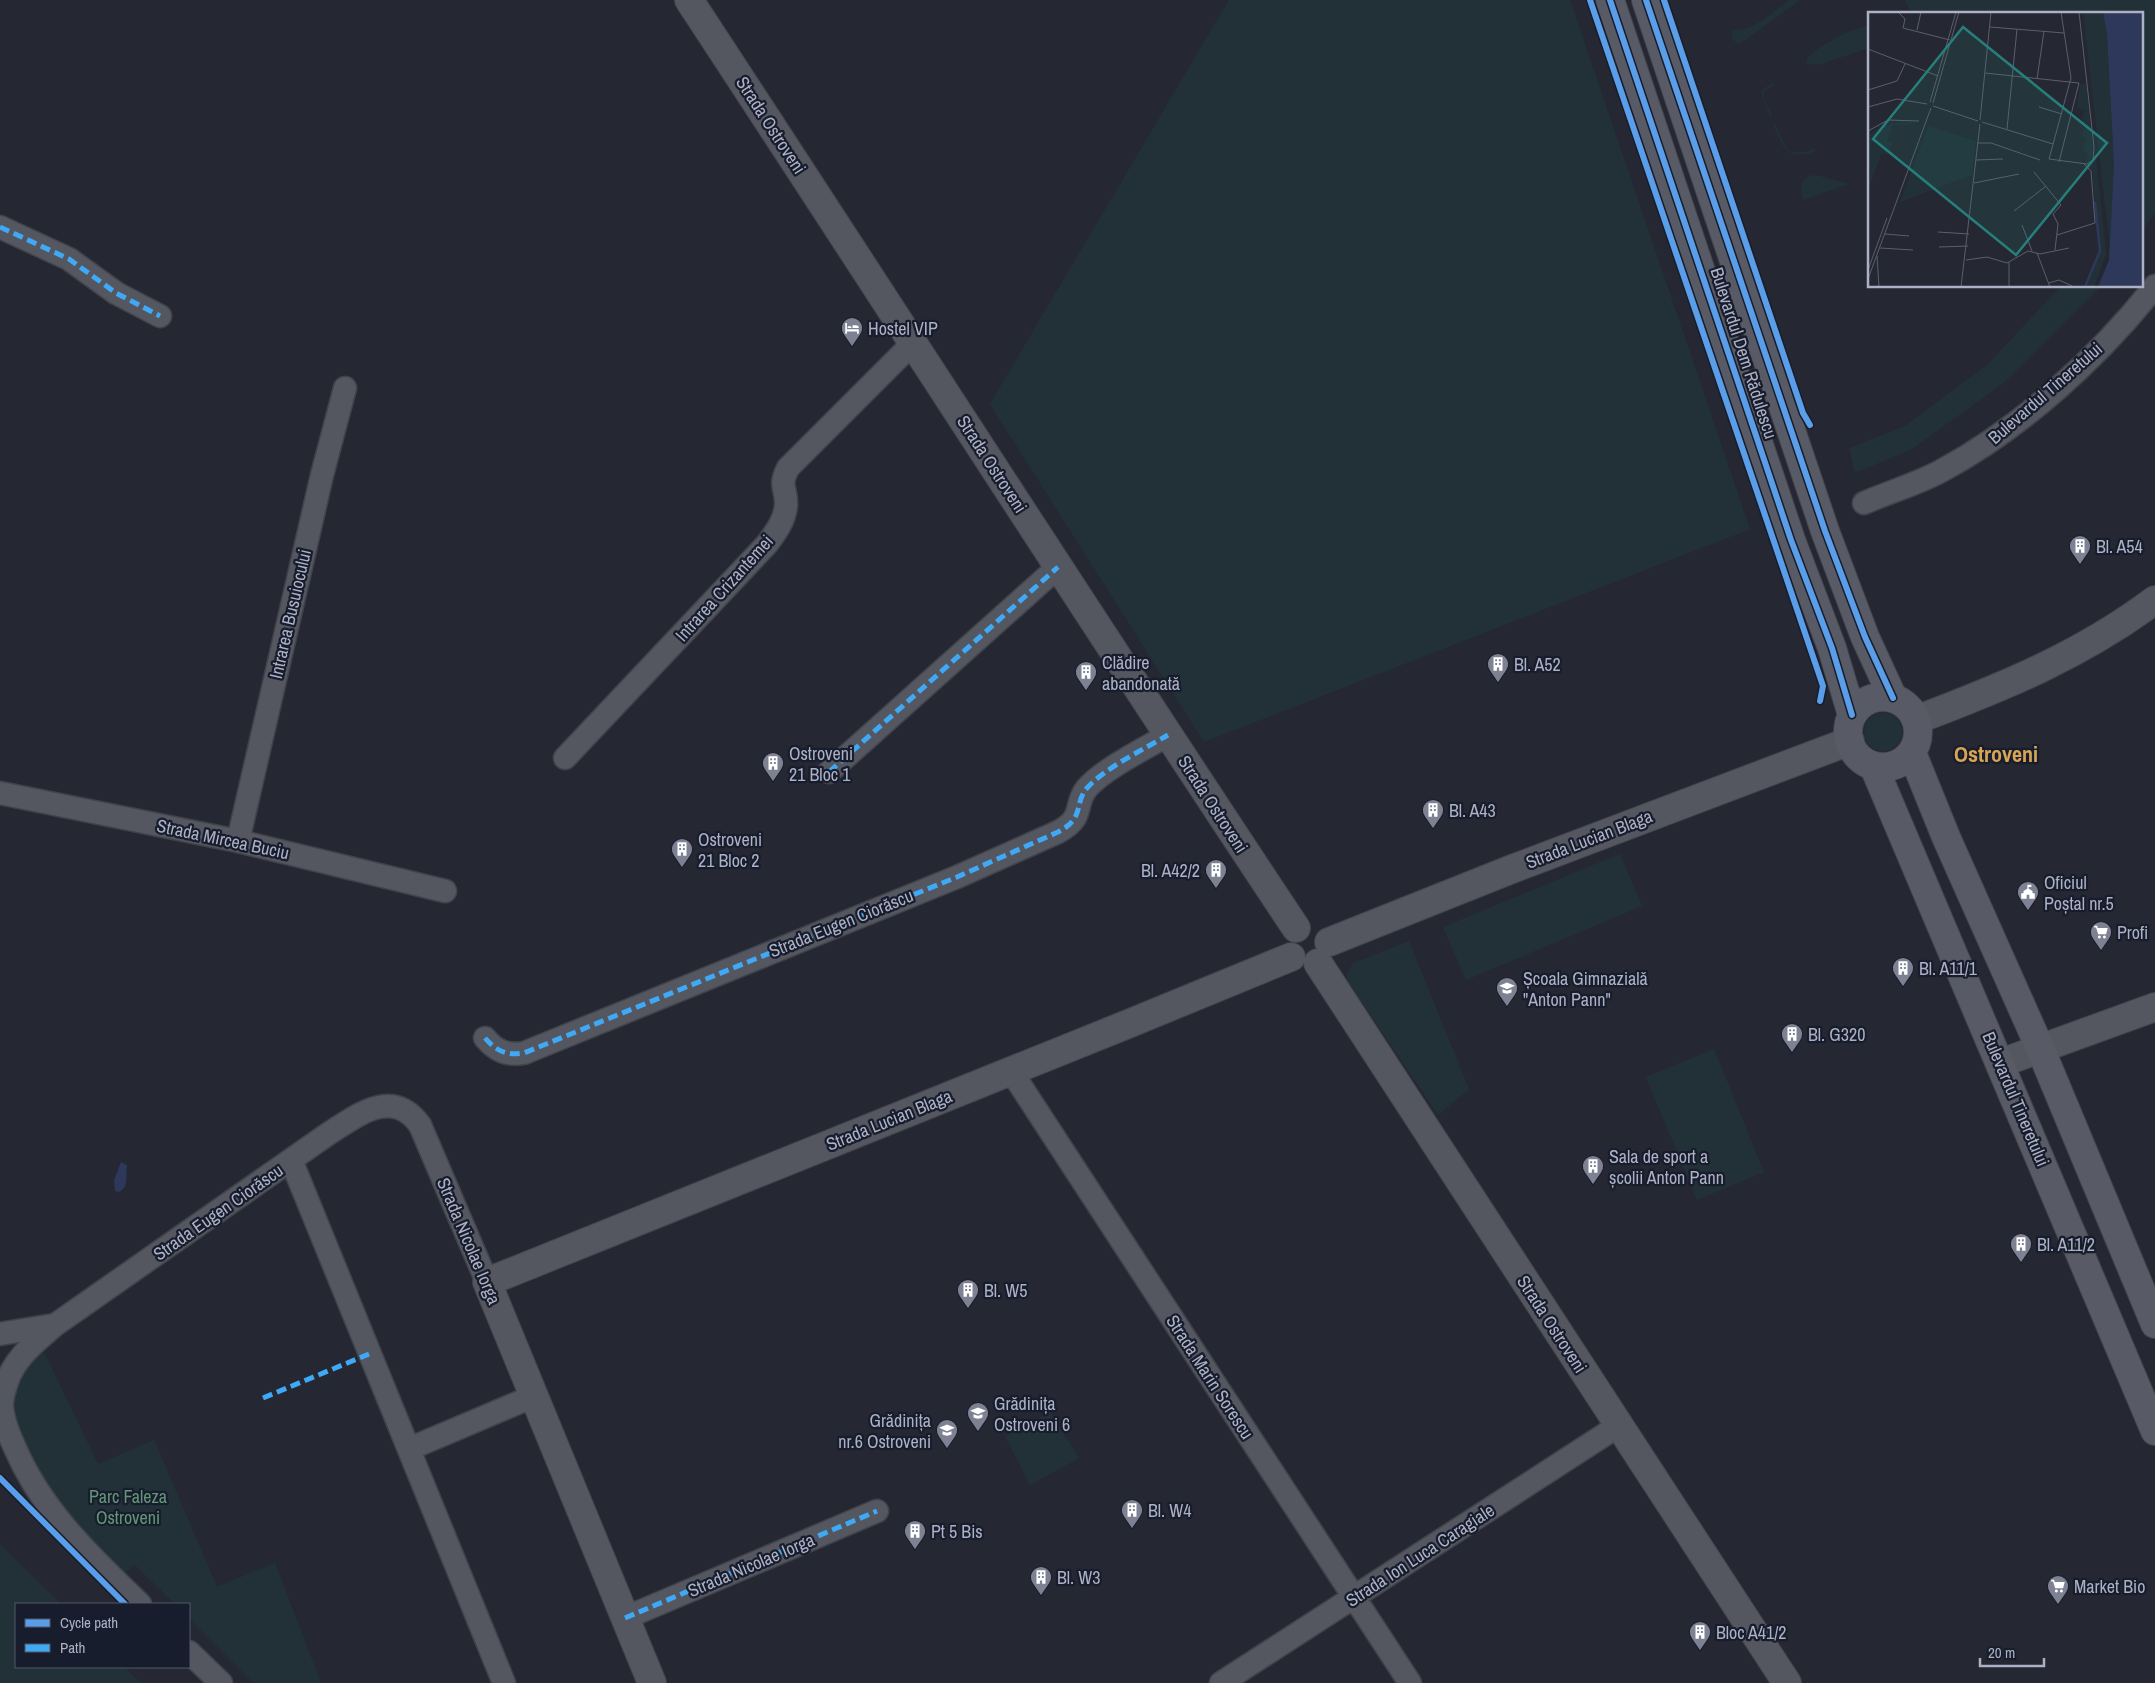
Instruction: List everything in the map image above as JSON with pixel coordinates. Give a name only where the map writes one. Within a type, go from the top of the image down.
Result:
[{"type":"main road","name":"Bulevardul Dem Rădulescu","points":[[1610,0],[1791,540],[1832,648],[1851,728]]},
{"type":"main road","name":"Bulevardul Dem Rădulescu","points":[[1646,0],[1825,530],[1865,637],[1893,698]]},
{"type":"main road","points":[[1893,698],[1907,706],[1916,720],[1918,739],[1912,753],[1898,764],[1886,768],[1874,766],[1857,756],[1851,728],[1864,703],[1872,699],[1893,698]]},
{"type":"main road","points":[[1912,753],[1946,837],[2040,1048],[2155,1324]]},
{"type":"main road","name":"Bulevardul Tineretului","points":[[1874,766],[2001,1063],[2155,1432]]},
{"type":"street","name":"Strada Ostroveni","points":[[689,0],[914,342],[1058,567],[1296,928]]},
{"type":"street","points":[[0,227],[69,259],[116,293],[160,316]]},
{"type":"street","name":"Bulevardul Tineretului","points":[[1864,503],[1939,472],[1994,440],[2040,403],[2085,362],[2120,327],[2155,286]]},
{"type":"street","name":"Intrarea Crizantemei","points":[[565,758],[767,544],[785,515],[786,503],[782,480],[788,468],[914,342]]},
{"type":"street","name":"Intrarea Busuiocului","points":[[238,841],[322,475],[346,388]]},
{"type":"street","points":[[829,772],[1058,567]]},
{"type":"street","points":[[1916,720],[1992,691],[2048,666],[2098,638],[2155,600]]},
{"type":"street","name":"Strada Lucian Blaga","points":[[1324,953],[1512,869],[1851,728]]},
{"type":"street","name":"Strada Eugen Ciorăscu","points":[[485,1038],[493,1048],[506,1053],[524,1053],[957,876],[1058,832],[1075,820],[1085,790],[1098,778],[1168,735]]},
{"type":"street","name":"Strada Mircea Buciu","points":[[0,793],[238,841],[445,891]]},
{"type":"street","points":[[1307,923],[1319,927],[1328,936],[1324,953],[1303,965],[1291,957],[1287,945],[1291,933],[1296,928],[1307,923]]},
{"type":"street","name":"Strada Ostroveni","points":[[1324,953],[1618,1426],[1787,1683]]},
{"type":"street","name":"Strada Lucian Blaga","points":[[486,1282],[1291,957]]},
{"type":"street","points":[[2001,1063],[2155,1007]]},
{"type":"street","name":"Strada Marin Sorescu","points":[[1011,1071],[1410,1683]]},
{"type":"street","name":"Strada Eugen Ciorăscu","points":[[55,1325],[358,1115],[385,1105]]},
{"type":"street","name":"Strada Nicolae Iorga","points":[[385,1105],[401,1107],[412,1114],[420,1125],[652,1683]]},
{"type":"street","points":[[291,1160],[504,1683]]},
{"type":"street","points":[[0,1334],[55,1325]]},
{"type":"street","points":[[55,1325],[22,1354],[7,1380],[2,1404],[7,1430],[22,1466],[58,1521],[91,1558],[139,1603]]},
{"type":"street","points":[[409,1449],[534,1396]]},
{"type":"street","name":"Strada Ion Luca Caragiale","points":[[1222,1683],[1618,1426]]},
{"type":"street","name":"Strada Nicolae Iorga","points":[[625,1618],[877,1511]]},
{"type":"street","points":[[190,1653],[221,1683]]},
{"type":"green space","points":[[1229,0],[1570,0],[1750,529],[1204,742],[990,404]]},
{"type":"green space","points":[[1789,0],[1800,0],[1744,41],[1738,44],[1732,39],[1731,34],[1734,30],[1756,24]]},
{"type":"green space","points":[[1905,0],[2155,0],[2155,212],[2142,232],[2142,12],[1910,12]]},
{"type":"green space","points":[[1868,25],[1868,48],[1818,65],[1807,64],[1806,60],[1819,48],[1853,30]]},
{"type":"green space","points":[[1773,83],[1774,85],[1764,91],[1763,96],[1772,117],[1770,118],[1761,93],[1763,89]]},
{"type":"green space","points":[[1773,124],[1775,124],[1787,149],[1792,152],[1806,152],[1815,148],[1816,151],[1798,155],[1787,151]]},
{"type":"green space","points":[[1811,175],[1849,184],[1803,200],[1801,186],[1804,180]]},
{"type":"green space","points":[[2059,288],[2099,288],[2005,382],[1912,449],[1855,473],[1849,448],[1905,426],[1987,365]]},
{"type":"green space","points":[[1883,713],[1896,719],[1902,732],[1896,745],[1883,751],[1870,745],[1864,732],[1870,719]]},
{"type":"green space","points":[[1620,854],[1642,906],[1466,980],[1443,927]]},
{"type":"green space","points":[[1409,941],[1469,1089],[1438,1115],[1347,980],[1347,973],[1353,963]]},
{"type":"green space","points":[[1714,1049],[1764,1172],[1697,1200],[1646,1077]]},
{"type":"green space","name":"Parc Faleza Ostroveni","points":[[44,1352],[98,1464],[154,1440],[217,1587],[275,1563],[321,1683],[254,1683],[190,1619],[190,1603],[174,1603],[134,1564],[124,1574],[88,1536],[50,1489],[34,1464],[22,1438],[15,1412],[15,1387],[19,1378]]},
{"type":"green space","points":[[1050,1412],[1079,1458],[1030,1485],[1005,1436]]},
{"type":"green space","points":[[0,1544],[60,1603],[15,1603],[15,1668],[125,1668],[141,1683],[0,1683]]},
{"type":"water","points":[[121,1162],[127,1165],[126,1180],[125,1187],[119,1192],[115,1191],[114,1180]]},
{"type":"marked path","points":[[0,227],[69,259],[116,293],[160,316]]},
{"type":"marked path","points":[[829,772],[1058,567]]},
{"type":"marked path","points":[[485,1038],[493,1046],[507,1053],[524,1053],[957,877],[1058,832],[1067,826],[1076,816],[1080,800],[1087,788],[1104,773],[1125,759],[1168,735]]},
{"type":"marked path","points":[[263,1398],[369,1354]]},
{"type":"marked path","points":[[625,1618],[877,1511]]},
{"type":"cycle path","points":[[1590,0],[1823,686],[1820,701]]},
{"type":"cycle path","points":[[1610,0],[1791,540],[1832,648],[1852,715]]},
{"type":"cycle path","points":[[1646,0],[1825,531],[1865,637],[1893,698]]},
{"type":"cycle path","points":[[1664,0],[1803,413],[1810,425]]},
{"type":"cycle path","points":[[0,1478],[124,1603]]},
{"type":"place","name":"Hostel VIP","points":[[852,347]]},
{"type":"place","name":"Bl. A54","points":[[2080,565]]},
{"type":"place","name":"Bl. A52","points":[[1498,683]]},
{"type":"place","name":"Clădire abandonată","points":[[1086,691]]},
{"type":"place","name":"Ostroveni 21 Bloc 1","points":[[773,782]]},
{"type":"place","name":"Bl. A43","points":[[1433,829]]},
{"type":"place","name":"Ostroveni 21 Bloc 2","points":[[682,868]]},
{"type":"place","name":"Bl. A42/2","points":[[1216,889]]},
{"type":"place","name":"Oficiul Poștal nr.5","points":[[2028,911]]},
{"type":"place","name":"Profi","points":[[2101,951]]},
{"type":"place","name":"Bl. A11/1","points":[[1903,987]]},
{"type":"place","name":"Școala Gimnazială \"Anton Pann\"","points":[[1507,1007]]},
{"type":"place","name":"Bl. G320","points":[[1792,1053]]},
{"type":"place","name":"Sala de sport a școlii Anton Pann","points":[[1593,1185]]},
{"type":"place","name":"Bl. A11/2","points":[[2021,1263]]},
{"type":"place","name":"Bl. W5","points":[[968,1309]]},
{"type":"place","name":"Grădinița Ostroveni 6","points":[[978,1432]]},
{"type":"place","name":"Grădinița nr.6 Ostroveni","points":[[947,1449]]},
{"type":"place","name":"Bl. W4","points":[[1132,1529]]},
{"type":"place","name":"Pt 5 Bis","points":[[915,1550]]},
{"type":"place","name":"Bl. W3","points":[[1041,1596]]},
{"type":"place","name":"Market Bio","points":[[2058,1605]]},
{"type":"place","name":"Bloc A41/2","points":[[1700,1651]]},
{"type":"district","name":"Ostroveni","points":[[1996,754]]}]
